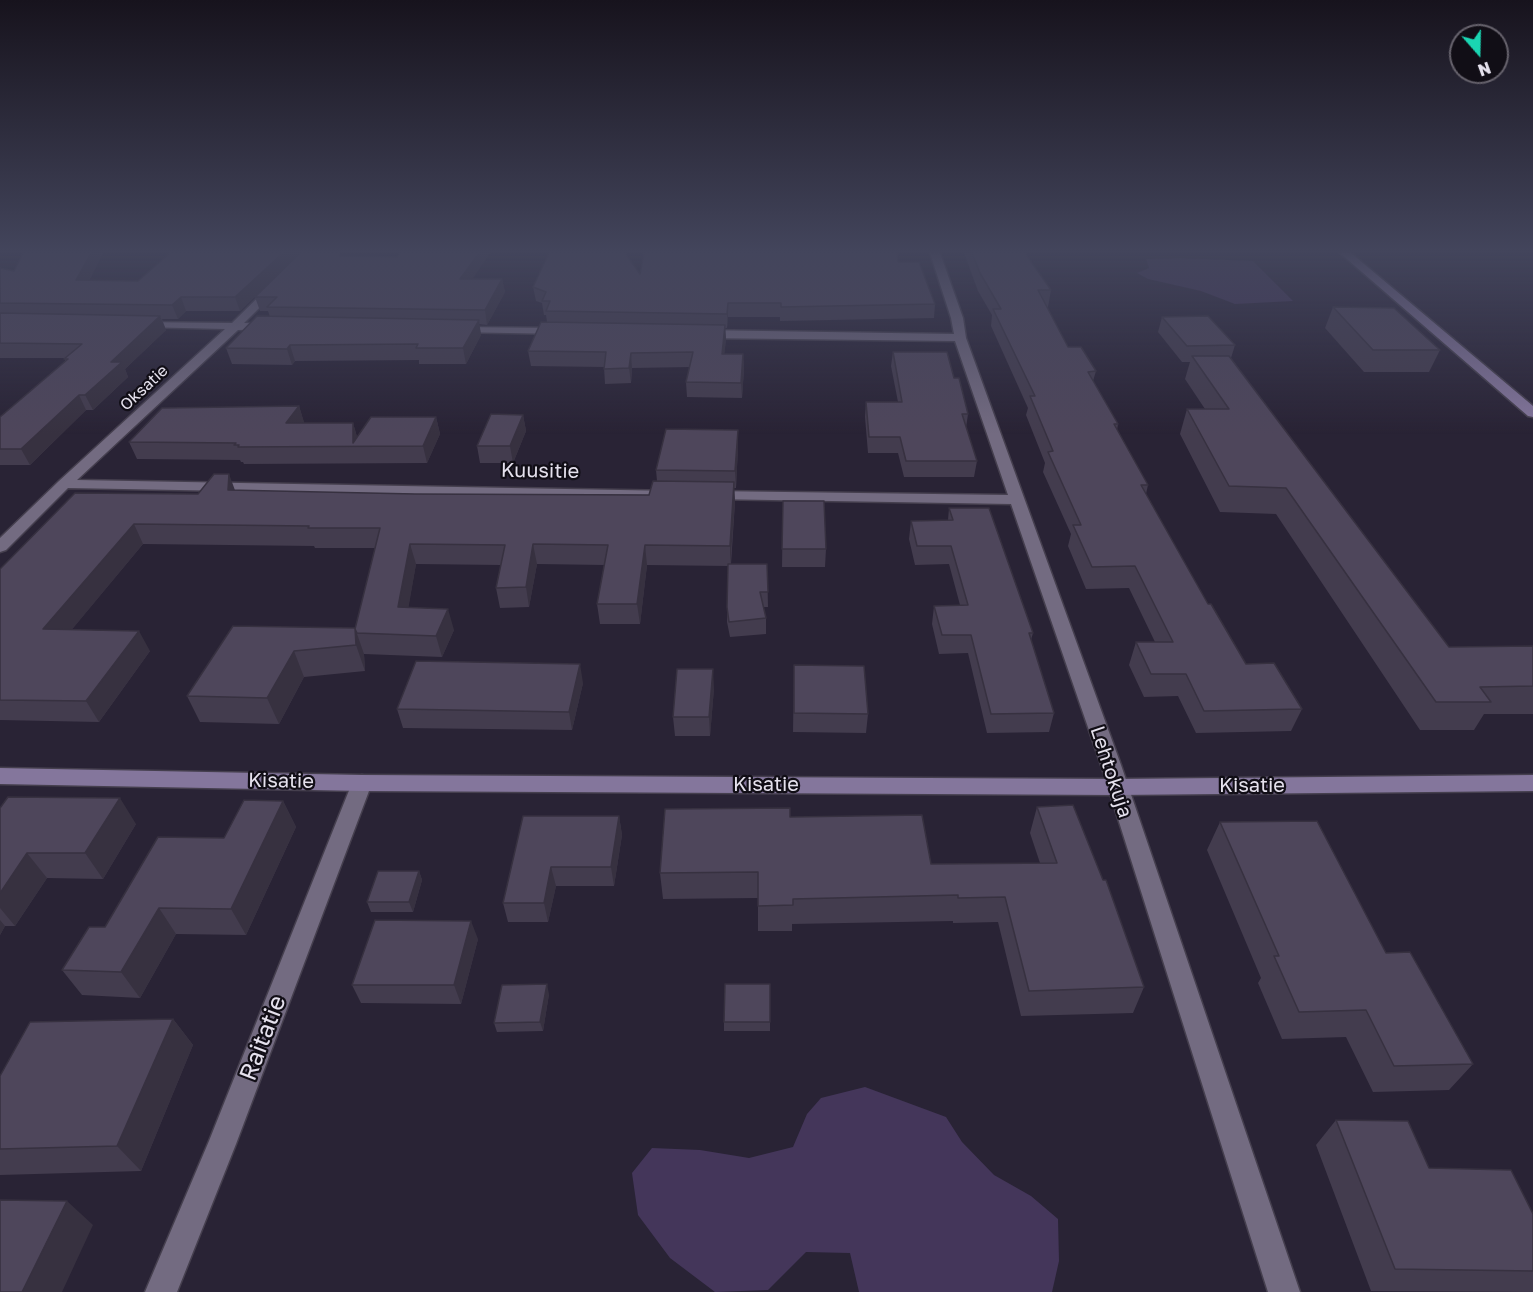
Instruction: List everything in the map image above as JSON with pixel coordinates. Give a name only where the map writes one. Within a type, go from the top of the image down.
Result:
[{"type":"street","name":"Oksatie","points":[[0,547],[64,484],[248,313]]},
{"type":"street","name":"Lehtokuja","points":[[955,313],[960,338],[1110,765],[1284,1292]]},
{"type":"street","points":[[1416,313],[1533,413]]},
{"type":"street","points":[[132,324],[283,327]]},
{"type":"street","points":[[449,330],[580,332]]},
{"type":"street","points":[[687,333],[960,338]]},
{"type":"street","name":"Kuusitie","points":[[64,484],[1016,501]]},
{"type":"street","name":"Kisatie","points":[[0,776],[362,783],[1116,787],[1533,783]]},
{"type":"street","name":"Raitatie","points":[[161,1292],[222,1144],[362,783]]},
{"type":"shaded area","points":[[865,1087],[946,1117],[962,1142],[994,1175],[1031,1196],[1058,1219],[1059,1261],[1052,1292],[859,1292],[850,1253],[806,1252],[768,1290],[715,1292],[670,1258],[638,1215],[632,1173],[652,1148],[700,1150],[749,1158],[793,1147],[807,1114],[821,1098]]},
{"type":"building","points":[[0,313],[160,316],[111,362],[122,362],[85,395],[79,395],[21,449],[0,449],[0,417],[68,359],[64,359],[82,344],[0,343]]},
{"type":"building","points":[[995,313],[1050,313],[1068,347],[1081,347],[1096,371],[1088,372],[1118,424],[1114,424],[1148,485],[1141,485],[1208,604],[1211,604],[1246,664],[1274,663],[1302,709],[1204,711],[1186,674],[1151,674],[1136,642],[1173,642],[1135,566],[1092,567],[1073,525],[1081,525],[1048,452],[1053,451],[1030,396],[1035,396]]},
{"type":"building","points":[[1339,313],[1400,313],[1440,350],[1373,350]]},
{"type":"building","points":[[257,316],[479,320],[463,348],[416,348],[418,344],[290,345],[287,349],[226,348]]},
{"type":"building","points":[[1208,316],[1235,345],[1187,346],[1162,317]]},
{"type":"building","points":[[541,322],[725,325],[722,354],[743,354],[741,383],[686,382],[693,352],[631,353],[629,368],[604,369],[606,352],[528,351]]},
{"type":"building","points":[[893,352],[947,352],[954,378],[959,378],[968,414],[962,414],[977,461],[906,461],[900,437],[869,437],[866,402],[902,402]]},
{"type":"building","points":[[1192,356],[1229,356],[1449,647],[1533,646],[1533,686],[1480,687],[1491,702],[1436,702],[1286,488],[1229,486],[1187,409],[1229,409]]},
{"type":"building","points":[[299,406],[286,423],[353,423],[353,443],[371,417],[436,417],[423,446],[238,447],[239,445],[234,445],[236,443],[129,442],[162,408]]},
{"type":"building","points":[[491,414],[523,415],[510,446],[477,446]]},
{"type":"building","points":[[666,429],[738,430],[735,471],[656,470]]},
{"type":"building","points":[[214,474],[229,474],[228,490],[415,494],[649,495],[653,481],[734,482],[730,546],[645,545],[637,604],[597,604],[608,545],[533,544],[526,587],[496,588],[505,545],[410,544],[398,607],[448,609],[436,636],[357,633],[355,629],[380,528],[134,524],[43,629],[139,631],[86,701],[0,700],[0,569],[75,493],[198,494]]},
{"type":"building","points":[[783,501],[824,501],[826,549],[782,549]]},
{"type":"building","points":[[949,508],[989,508],[1033,633],[1029,633],[1054,713],[991,714],[971,635],[942,635],[934,606],[968,605],[951,546],[917,546],[911,521],[953,520]]},
{"type":"building","points":[[728,564],[767,564],[768,592],[760,592],[766,618],[729,622]]},
{"type":"building","points":[[233,626],[355,628],[356,645],[294,651],[267,698],[187,696]]},
{"type":"building","points":[[416,661],[580,664],[569,712],[397,709]]},
{"type":"building","points":[[794,665],[864,666],[868,714],[794,713]]},
{"type":"building","points":[[677,669],[713,669],[709,717],[673,717]]},
{"type":"building","points":[[8,797],[120,798],[85,853],[27,853],[0,893],[0,808]]},
{"type":"building","points":[[244,800],[283,801],[231,909],[159,908],[121,972],[62,970],[89,927],[105,927],[158,837],[224,838]]},
{"type":"building","points":[[1073,805],[1103,880],[1106,880],[1144,987],[1029,991],[1005,897],[958,898],[958,895],[793,899],[793,905],[758,906],[758,872],[660,873],[665,809],[790,808],[790,817],[922,815],[931,864],[1057,863],[1037,807]]},
{"type":"building","points":[[523,816],[619,816],[611,867],[551,867],[544,903],[503,903]]},
{"type":"building","points":[[1317,821],[1386,953],[1410,952],[1473,1064],[1394,1066],[1366,1010],[1299,1012],[1274,956],[1279,956],[1220,822]]},
{"type":"building","points":[[378,871],[419,871],[409,902],[367,902]]},
{"type":"building","points":[[375,920],[471,921],[454,985],[352,985]]},
{"type":"building","points":[[547,984],[540,1022],[494,1023],[502,985]]},
{"type":"building","points":[[725,984],[770,984],[770,1022],[724,1022]]},
{"type":"building","points":[[173,1019],[117,1146],[0,1149],[0,1076],[30,1022]]},
{"type":"building","points":[[1336,1120],[1408,1121],[1429,1168],[1511,1170],[1533,1214],[1533,1271],[1395,1269]]},
{"type":"building","points":[[0,1200],[67,1201],[22,1292],[0,1292]]}]
